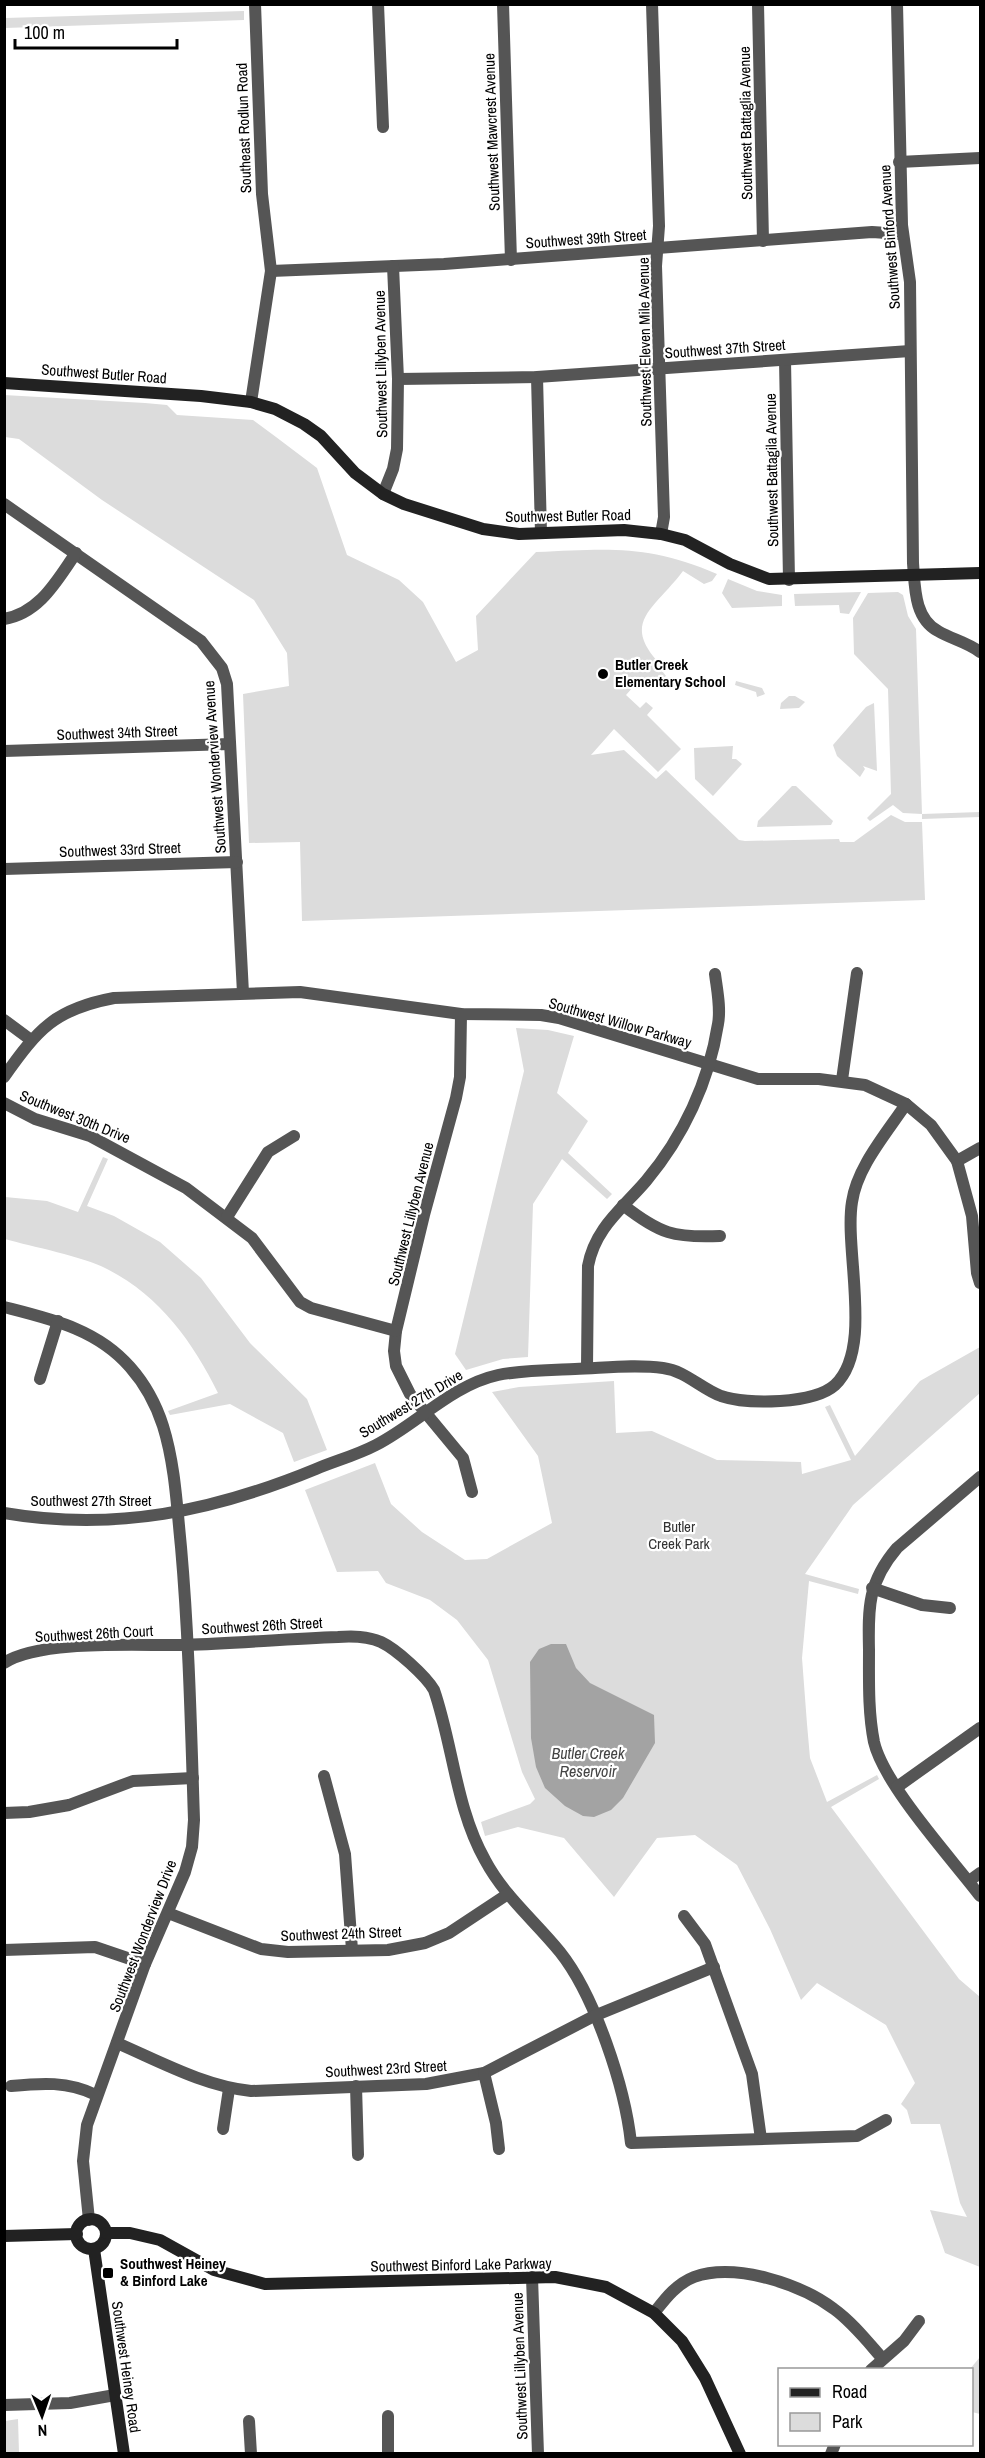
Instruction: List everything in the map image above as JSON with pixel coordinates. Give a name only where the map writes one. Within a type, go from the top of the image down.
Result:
[{"type":"street","name":"Southeast Rodlun Road","points":[[251,402],[271,271],[262,194],[255,4]]},
{"type":"street","points":[[378,4],[383,127]]},
{"type":"street","name":"Southwest Mawcrest Avenue","points":[[503,4],[511,260]]},
{"type":"street","name":"Southwest Eleven Mile Avenue","points":[[652,4],[659,248],[656,266],[664,517],[661,534]]},
{"type":"street","name":"Southwest Battaglia Avenue","points":[[758,4],[763,241]]},
{"type":"street","name":"Southwest Binford Avenue","points":[[897,4],[902,234],[910,264],[916,600],[922,617],[936,630],[981,652]]},
{"type":"street","points":[[900,162],[981,158]]},
{"type":"street","name":"Southwest 39th Street","points":[[271,271],[511,260],[872,232],[902,234]]},
{"type":"street","name":"Southwest Lillyben Avenue","points":[[383,494],[393,469],[397,449],[398,379],[393,266]]},
{"type":"street","name":"Southwest 37th Street","points":[[398,379],[537,377],[910,351]]},
{"type":"street","name":"Southwest Battagila Avenue","points":[[785,360],[789,580]]},
{"type":"street","points":[[537,377],[541,533]]},
{"type":"street","name":"Southwest Butler Road","points":[[4,382],[251,402],[282,412],[304,424],[321,436],[355,473],[383,494],[404,504],[483,530],[541,533],[624,530],[661,534],[685,540],[756,576],[789,580],[981,573]]},
{"type":"street","name":"Southwest Wonderview Avenue","points":[[4,504],[179,624],[213,653],[227,684],[243,993]]},
{"type":"street","points":[[4,619],[31,609],[45,597],[76,553]]},
{"type":"street","name":"Southwest 34th Street","points":[[4,751],[230,744]]},
{"type":"street","name":"Southwest 33rd Street","points":[[4,869],[237,862]]},
{"type":"street","points":[[842,1080],[857,973]]},
{"type":"street","points":[[587,1368],[588,1266],[591,1251],[607,1221],[672,1149],[688,1120],[708,1064],[718,1023],[715,974]]},
{"type":"street","name":"Southwest Willow Parkway","points":[[4,1077],[43,1027],[62,1014],[87,1003],[114,998],[300,992],[461,1014],[559,1018],[758,1079],[842,1080],[865,1085],[906,1104],[931,1125],[957,1161],[969,1197],[977,1273],[981,1283]]},
{"type":"street","name":"Southwest Lillyben Avenue","points":[[461,1014],[460,1077],[396,1331],[396,1366],[410,1394],[463,1458],[472,1492]]},
{"type":"street","points":[[4,1020],[31,1040]]},
{"type":"street","name":"Southwest 30th Drive","points":[[4,1103],[35,1119],[90,1136],[186,1188],[227,1217],[262,1248],[288,1289],[300,1302],[311,1308],[396,1331]]},
{"type":"street","name":"Southwest 27th Drive","points":[[178,1512],[263,1491],[377,1444],[468,1386],[496,1376],[587,1368],[668,1368],[681,1372],[720,1395],[737,1400],[806,1398],[822,1394],[836,1384],[852,1359],[855,1346],[852,1198],[866,1166],[906,1104]]},
{"type":"street","points":[[227,1217],[268,1152],[294,1136]]},
{"type":"street","points":[[957,1161],[981,1148]]},
{"type":"street","points":[[623,1205],[649,1226],[672,1235],[720,1236]]},
{"type":"street","name":"Southwest Wonderview Drive","points":[[4,1306],[58,1321],[85,1332],[108,1347],[129,1365],[146,1388],[165,1433],[178,1512],[188,1645],[193,1778],[192,1847],[96,2095],[87,2125],[83,2150],[89,2220]]},
{"type":"street","points":[[40,1379],[58,1321]]},
{"type":"street","points":[[981,1477],[886,1560],[872,1588],[868,1617],[871,1718],[875,1743],[897,1787],[981,1896]]},
{"type":"street","name":"Southwest 27th Street","points":[[4,1513],[91,1518],[178,1512]]},
{"type":"street","points":[[872,1588],[922,1605],[950,1608]]},
{"type":"street","name":"Southwest 26th Street","points":[[188,1645],[356,1636],[382,1643],[430,1683],[441,1712],[472,1833],[485,1861],[508,1894],[568,1964],[594,2016],[622,2091],[631,2143],[761,2139]]},
{"type":"street","name":"Southwest 26th Court","points":[[4,1663],[19,1655],[45,1648],[188,1645]]},
{"type":"street","points":[[897,1787],[981,1728]]},
{"type":"street","points":[[324,1776],[345,1854],[352,1950]]},
{"type":"street","points":[[4,1813],[69,1805],[133,1781],[193,1778]]},
{"type":"street","points":[[969,1881],[981,1873]]},
{"type":"street","name":"Southwest 24th Street","points":[[168,1913],[261,1949],[288,1952],[388,1950],[425,1942],[461,1928],[508,1894]]},
{"type":"street","points":[[684,1916],[705,1944],[752,2074],[761,2139],[857,2136],[886,2120]]},
{"type":"street","points":[[4,1950],[95,1947],[146,1964]]},
{"type":"street","name":"Southwest 23rd Street","points":[[117,2043],[229,2089],[251,2091],[426,2084],[484,2073],[594,2016],[714,1967]]},
{"type":"street","points":[[484,2073],[496,2123],[499,2149]]},
{"type":"street","points":[[11,2086],[65,2084],[79,2086],[96,2095]]},
{"type":"street","points":[[356,2086],[358,2155]]},
{"type":"street","points":[[223,2129],[229,2089]]},
{"type":"street","points":[[89,2220],[100,2223],[106,2233],[103,2243],[94,2249],[82,2245],[77,2234],[80,2224],[89,2220]]},
{"type":"street","name":"Southwest Binford Lake Parkway","points":[[106,2233],[130,2233],[160,2240],[214,2270],[265,2284],[532,2277],[570,2278],[606,2287],[654,2313],[682,2341],[698,2364],[740,2454]]},
{"type":"street","points":[[4,2236],[77,2234]]},
{"type":"street","name":"Southwest Heiney Road","points":[[94,2249],[124,2454]]},
{"type":"street","points":[[654,2313],[681,2284],[695,2277],[732,2274],[759,2277],[801,2289],[820,2299],[846,2318],[882,2358]]},
{"type":"street","name":"Southwest Lillyben Avenue","points":[[532,2277],[537,2454]]},
{"type":"street","points":[[873,2368],[904,2341],[919,2321]]},
{"type":"street","points":[[4,2405],[70,2403],[115,2395]]},
{"type":"street","points":[[388,2416],[388,2454]]},
{"type":"street","points":[[249,2421],[251,2454]]},
{"type":"green space","points":[[244,11],[244,20],[5,28],[5,18]]},
{"type":"green space","name":"Butler Creek Elementary School","points":[[4,395],[167,405],[177,415],[253,420],[317,468],[347,555],[399,580],[423,602],[456,662],[478,650],[476,616],[536,552],[607,550],[649,553],[670,557],[717,574],[712,581],[704,584],[683,571],[652,608],[645,618],[642,629],[644,640],[651,654],[666,670],[663,672],[666,676],[654,687],[642,677],[626,695],[640,708],[646,702],[653,708],[647,715],[681,749],[658,772],[614,729],[591,755],[624,750],[656,779],[666,770],[739,840],[839,839],[840,842],[854,842],[891,815],[905,822],[922,822],[925,900],[302,921],[300,842],[249,843],[243,694],[289,686],[287,653],[254,600],[102,500],[19,439],[5,437]]},
{"type":"green space","points":[[728,579],[757,591],[782,595],[782,606],[732,608],[722,593]]},
{"type":"green space","points":[[861,592],[849,614],[840,613],[839,605],[795,606],[794,594]]},
{"type":"green space","points":[[898,592],[903,595],[908,616],[916,629],[922,814],[903,813],[893,805],[870,821],[867,818],[891,794],[888,689],[854,654],[853,618],[868,593]]},
{"type":"green space","points":[[736,681],[762,688],[765,694],[757,697],[756,692],[735,685]]},
{"type":"green space","points":[[789,696],[795,696],[805,702],[799,708],[780,709],[781,703]]},
{"type":"green space","points":[[874,703],[877,771],[863,766],[865,769],[860,777],[837,756],[833,745],[866,707]]},
{"type":"green space","points":[[733,746],[732,759],[742,764],[713,796],[695,779],[694,748]]},
{"type":"green space","points":[[792,786],[796,786],[833,821],[831,825],[757,827],[758,821]]},
{"type":"green space","points":[[980,812],[980,817],[922,819],[922,814]]},
{"type":"green space","points":[[516,1028],[548,1030],[574,1036],[557,1093],[588,1121],[568,1153],[612,1194],[607,1199],[562,1159],[533,1204],[528,1357],[503,1359],[466,1370],[455,1354],[524,1071]]},
{"type":"green space","points":[[103,1157],[108,1159],[87,1206],[114,1216],[160,1242],[201,1278],[250,1343],[307,1399],[327,1450],[294,1462],[283,1433],[230,1404],[170,1415],[168,1411],[218,1393],[186,1338],[158,1306],[126,1280],[97,1264],[5,1239],[5,1197],[47,1201],[78,1212]]},
{"type":"green space","name":"Butler Creek Park","points":[[980,1347],[980,1393],[853,1505],[805,1574],[859,1589],[858,1594],[809,1581],[802,1658],[810,1758],[827,1802],[877,1775],[879,1779],[831,1807],[959,1979],[980,1997],[980,2267],[945,2253],[930,2210],[967,2217],[960,2203],[940,2124],[911,2124],[907,2110],[901,2104],[915,2083],[886,2025],[817,1983],[801,2000],[770,1929],[737,1865],[695,1835],[657,1838],[614,1897],[564,1838],[518,1827],[485,1836],[481,1822],[530,1804],[535,1799],[522,1772],[488,1660],[457,1620],[430,1600],[386,1583],[378,1571],[337,1572],[305,1490],[375,1463],[391,1504],[422,1532],[465,1560],[487,1559],[552,1523],[538,1456],[492,1392],[519,1387],[614,1381],[616,1433],[652,1431],[717,1460],[801,1462],[802,1474],[851,1460],[825,1407],[830,1405],[855,1456],[920,1381]]},
{"type":"green space","points":[[980,2357],[980,2414],[973,2412],[973,2368],[971,2368]]},
{"type":"green space","points":[[18,2419],[19,2453],[5,2453],[5,2421]]},
{"type":"water","name":"Butler Creek Reservoir","points":[[551,1644],[566,1644],[576,1668],[590,1683],[654,1715],[655,1743],[623,1798],[611,1810],[594,1817],[583,1816],[565,1806],[545,1788],[536,1767],[531,1738],[530,1662],[539,1649]]},
{"type":"place","name":"Butler Creek Elementary School","points":[[603,674]]},
{"type":"place","name":"Southwest Heiney & Binford Lake","points":[[108,2273]]}]
